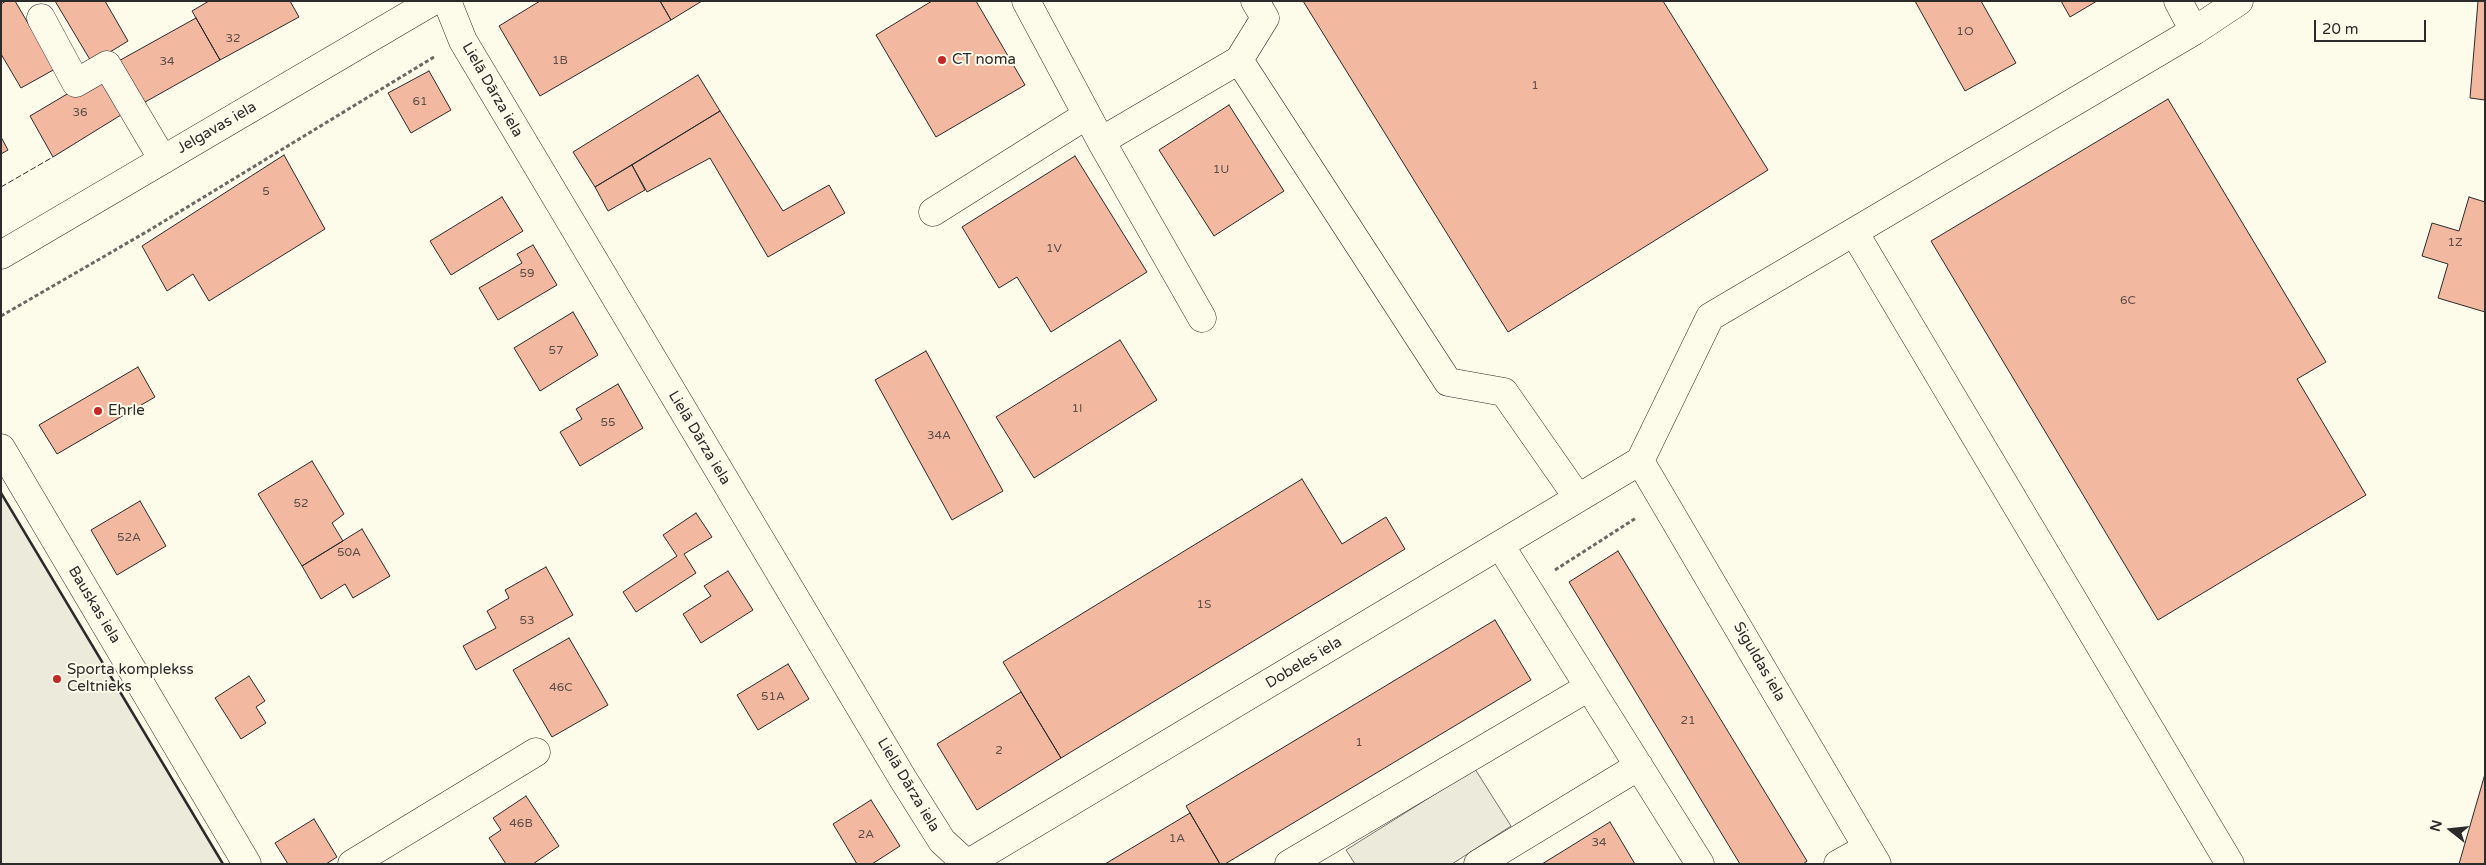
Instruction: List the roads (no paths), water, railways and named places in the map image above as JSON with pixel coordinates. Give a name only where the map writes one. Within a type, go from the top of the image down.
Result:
[{"type":"street","name":"Jelgavas iela","points":[[1,255],[433,1]]},
{"type":"street","name":"Lielā Dārza iela","points":[[447,1],[463,42],[903,779],[942,841],[967,864]]},
{"type":"street","points":[[1026,1],[1101,142],[1202,318]]},
{"type":"street","points":[[1101,142],[1239,60],[1265,18],[1255,1]]},
{"type":"street","points":[[2178,1],[2194,31]]},
{"type":"street","points":[[1640,460],[1710,316],[2194,31],[2239,1]]},
{"type":"street","points":[[41,18],[76,83],[107,65],[162,160]]},
{"type":"street","points":[[1239,60],[1448,382],[1504,392],[1578,498]]},
{"type":"street","points":[[933,212],[1087,115]]},
{"type":"street","points":[[1854,232],[2230,864]]},
{"type":"street","name":"Bauskas iela","points":[[1,448],[248,864]]},
{"type":"street","name":"Dobeles iela","points":[[967,864],[1640,460]]},
{"type":"street","name":"Siguldas iela","points":[[1640,460],[1872,856]]},
{"type":"street","points":[[1500,545],[1700,864]]},
{"type":"street","points":[[1289,864],[1588,687]]},
{"type":"street","points":[[352,864],[536,752]]},
{"type":"street","points":[[1478,864],[1639,766]]},
{"type":"street","points":[[1838,864],[1872,856]]},
{"type":"place","name":"CT noma","points":[[942,60]]},
{"type":"place","name":"Ehrle","points":[[98,411]]},
{"type":"place","name":"Sporta komplekss Celtnieks","points":[[57,679]]}]
